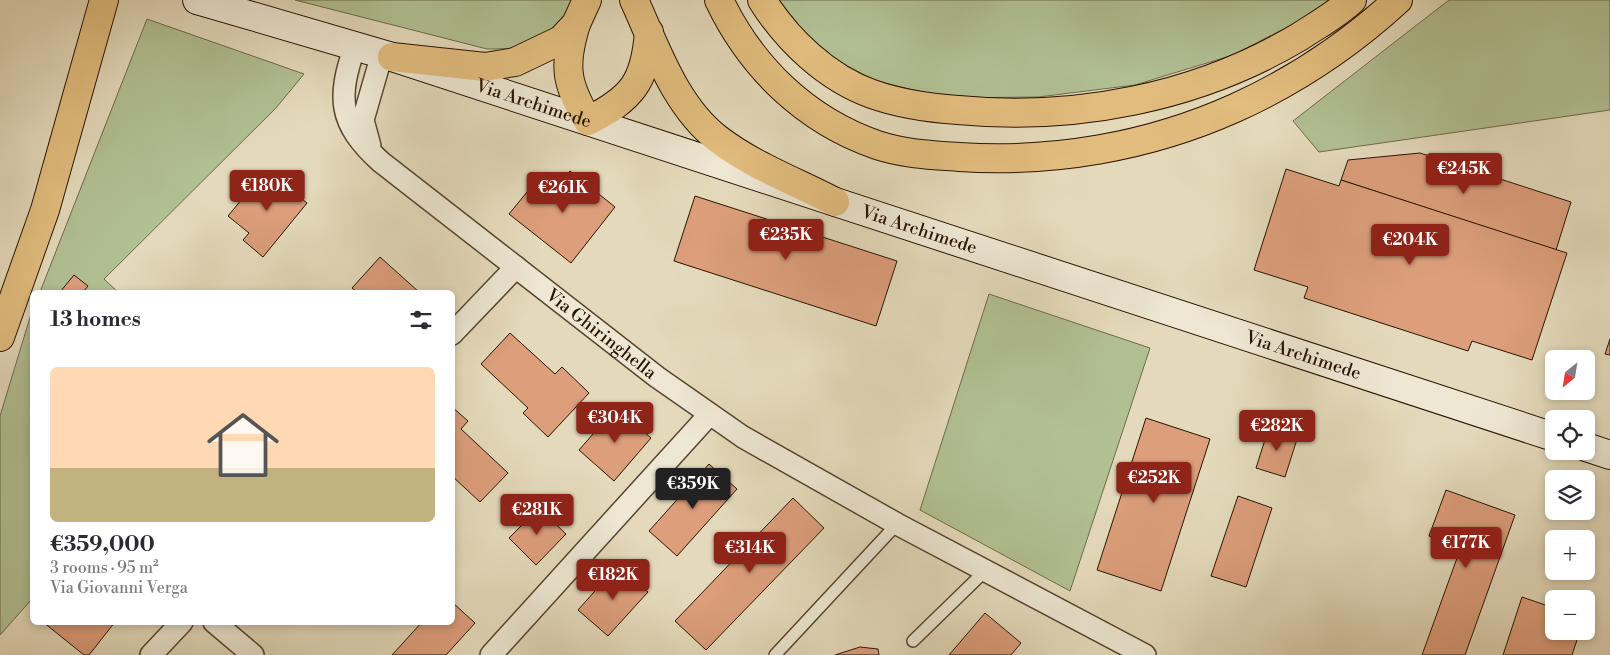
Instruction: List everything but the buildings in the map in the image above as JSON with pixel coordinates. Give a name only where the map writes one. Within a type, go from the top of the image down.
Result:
[{"type":"main road","points":[[0,337],[45,210],[104,0]]},
{"type":"main road","points":[[634,0],[679,95],[716,138],[738,153],[836,202]]},
{"type":"main road","points":[[719,0],[738,36],[760,66],[811,112],[856,136],[901,151],[925,155],[998,159],[1056,156],[1112,148],[1161,135],[1233,109],[1281,85],[1343,47],[1398,0]]},
{"type":"main road","points":[[762,0],[777,22],[812,58],[862,90],[919,106],[1003,114],[1077,110],[1144,98],[1203,83],[1282,47],[1341,10],[1352,0]]},
{"type":"main road","points":[[582,12],[570,45],[568,76],[574,96],[588,121],[614,107],[628,96],[639,78],[647,58],[649,32]]},
{"type":"main road","points":[[387,56],[440,63],[499,65],[540,51],[561,40],[582,12]]},
{"type":"street","name":"Via Archimede","points":[[196,0],[387,56],[1545,433]]},
{"type":"street","name":"Via Ghiringhella","points":[[355,46],[343,89],[344,109],[352,128],[372,154],[516,267],[743,438],[897,524],[1145,655]]},
{"type":"street","points":[[372,154],[363,120],[387,56]]},
{"type":"street","points":[[455,331],[516,267]]},
{"type":"street","points":[[491,655],[709,414]]},
{"type":"street","points":[[1595,450],[1610,455]]},
{"type":"street","points":[[150,655],[179,625]]},
{"type":"street","points":[[218,625],[253,655]]},
{"type":"lane","points":[[775,655],[897,524]]},
{"type":"lane","points":[[913,642],[985,571]]},
{"type":"green space","points":[[295,0],[576,0],[570,11],[557,24],[533,43],[516,48],[487,49]]},
{"type":"green space","points":[[779,0],[1328,0],[1316,12],[1233,55],[1135,85],[1038,97],[945,98],[874,80],[838,61],[805,33]]},
{"type":"green space","points":[[1449,0],[1610,0],[1610,110],[1319,152],[1293,121]]},
{"type":"green space","points":[[147,19],[304,74],[276,108],[104,279],[116,290],[41,290]]},
{"type":"green space","points":[[989,294],[1150,348],[1070,591],[920,510]]},
{"type":"green space","points":[[30,318],[30,601],[0,635],[0,416]]}]
